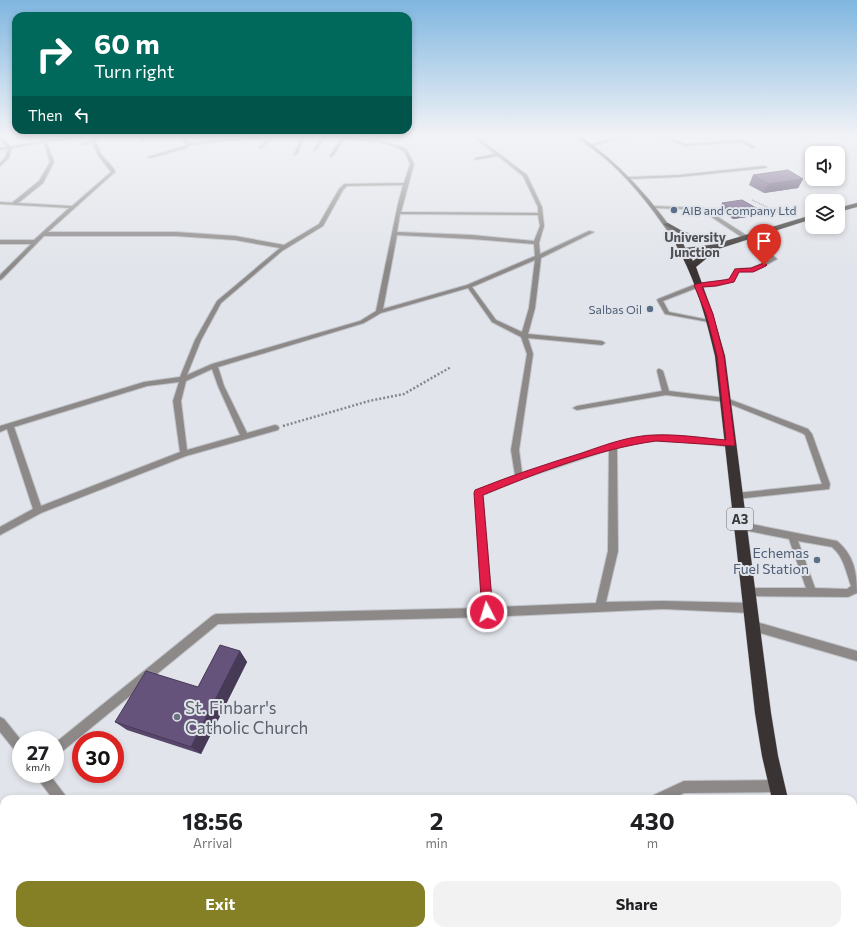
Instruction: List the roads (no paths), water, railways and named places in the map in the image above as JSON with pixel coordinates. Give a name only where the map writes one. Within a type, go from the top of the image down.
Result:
[{"type":"highway","points":[[845,208],[857,205]]},
{"type":"highway","points":[[682,248],[717,245],[805,219]]},
{"type":"highway","points":[[666,224],[682,233],[717,245]]},
{"type":"highway","points":[[692,266],[717,245]]},
{"type":"highway","name":"A3","points":[[682,248],[692,266],[712,322],[720,356],[751,608],[759,686],[779,795]]},
{"type":"main road","points":[[630,180],[655,207],[682,248]]},
{"type":"street","points":[[15,203],[42,180]]},
{"type":"street","points":[[0,278],[43,234],[104,180]]},
{"type":"street","points":[[378,312],[407,180]]},
{"type":"street","points":[[519,477],[515,450],[530,354],[524,336],[532,308],[538,257],[536,244],[542,226],[540,207],[527,180]]},
{"type":"street","points":[[184,454],[177,401],[198,340],[219,302],[243,280],[299,237],[321,225],[341,189],[346,185],[406,184]]},
{"type":"street","points":[[0,203],[74,207]]},
{"type":"street","points":[[655,207],[702,209],[746,236],[774,259],[753,270],[737,270],[732,280],[716,284],[698,285],[660,300],[667,313],[712,322]]},
{"type":"street","points":[[399,213],[541,214]]},
{"type":"street","points":[[0,429],[146,384],[184,379],[214,366],[362,322],[378,312],[469,286],[538,257],[591,232]]},
{"type":"street","points":[[395,233],[472,237],[536,244]]},
{"type":"street","points":[[43,234],[176,234],[235,238],[286,247]]},
{"type":"street","points":[[0,242],[35,242]]},
{"type":"street","points":[[469,286],[494,321],[524,336],[602,343]]},
{"type":"street","points":[[214,366],[221,386],[245,437]]},
{"type":"street","points":[[660,371],[666,393]]},
{"type":"street","points":[[577,408],[666,393],[726,400],[805,431],[808,434],[826,487],[737,496]]},
{"type":"street","points":[[10,426],[38,511]]},
{"type":"street","points":[[0,531],[38,511],[184,454],[275,428]]},
{"type":"street","points":[[487,612],[479,493],[519,477],[613,446],[656,438],[731,444]]},
{"type":"street","points":[[600,606],[613,551],[613,446]]},
{"type":"street","points":[[741,526],[834,544],[841,548],[845,554],[856,588],[848,593],[749,592]]},
{"type":"street","points":[[792,536],[812,593]]},
{"type":"street","points":[[64,743],[216,619],[487,612],[600,606],[663,605],[751,608]]},
{"type":"street","points":[[753,626],[857,656]]},
{"type":"street","points":[[0,723],[12,738]]},
{"type":"street","points":[[48,783],[58,795]]},
{"type":"street","points":[[667,795],[684,787],[776,786]]},
{"type":"place","name":"AIB and company Ltd","points":[[674,210]]},
{"type":"place","name":"Salbas Oil","points":[[650,309]]},
{"type":"place","name":"Echemas Fuel Station","points":[[817,560]]},
{"type":"place","name":"St. Finbarr's Catholic Church","points":[[177,717]]},
{"type":"district","name":"University Junction","points":[[695,244]]}]
